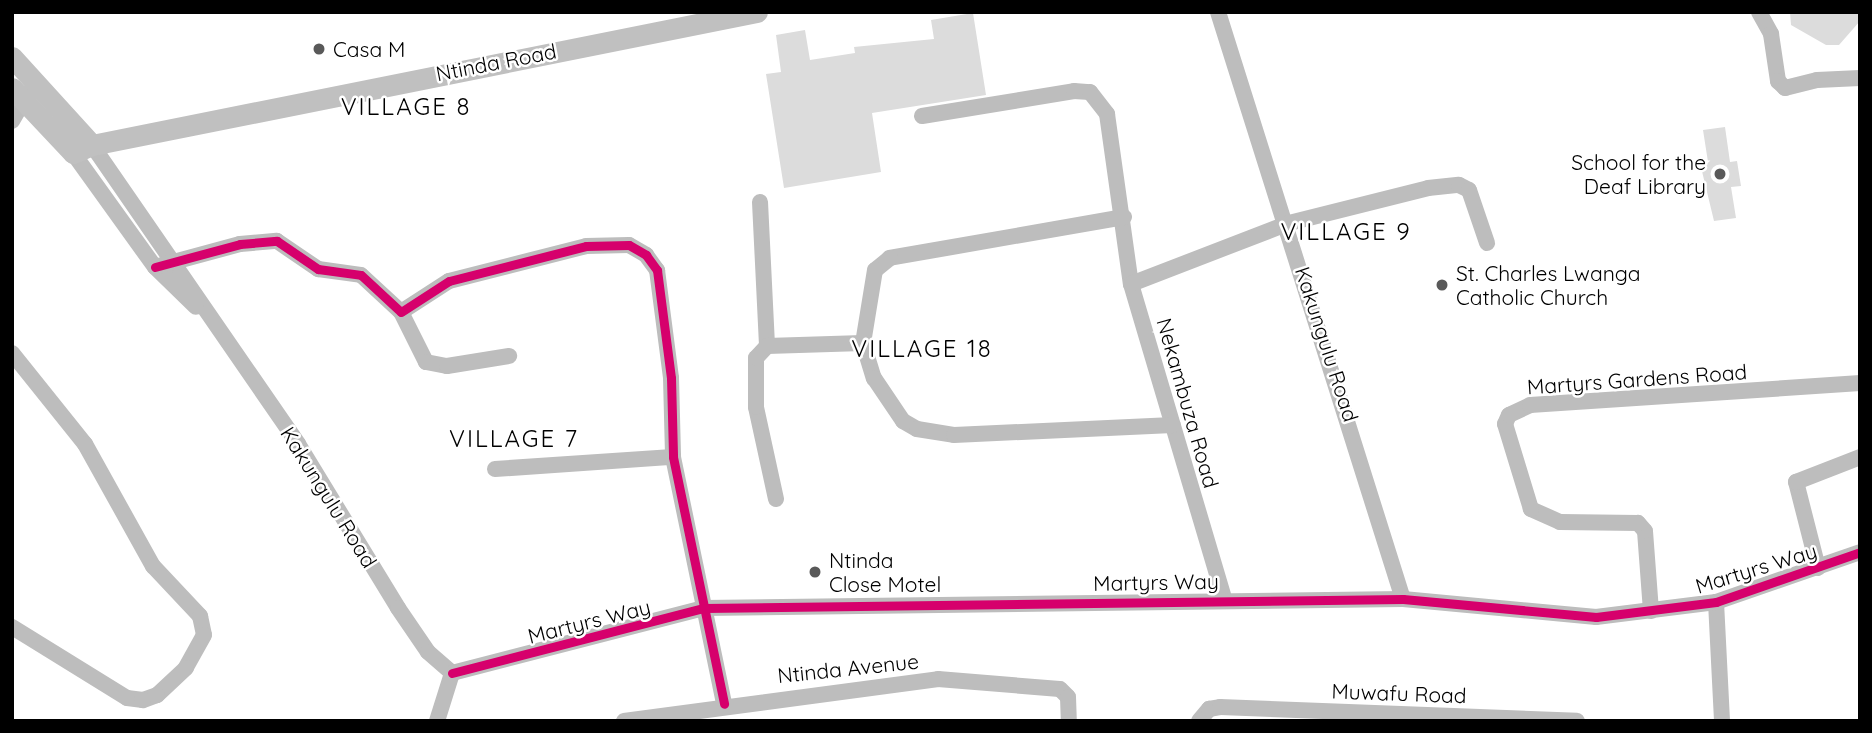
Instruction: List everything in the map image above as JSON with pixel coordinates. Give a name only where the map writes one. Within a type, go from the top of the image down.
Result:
[{"type":"main road","name":"Ntinda Road","points":[[83,149],[754,13]]},
{"type":"main road","name":"Kakungulu Road","points":[[12,57],[24,90],[83,149]]},
{"type":"street","name":"Kakungulu Road","points":[[1218,12],[1289,223],[1403,599]]},
{"type":"street","points":[[1759,12],[1771,34],[1778,80],[1785,88],[1817,80],[1860,78]]},
{"type":"street","points":[[12,121],[24,90]]},
{"type":"street","name":"Nekambuza Road","points":[[922,116],[1090,92],[1107,114],[1124,217],[1131,284],[1224,598]]},
{"type":"street","name":"Kakungulu Road","points":[[83,149],[174,258],[208,318],[298,444],[405,619],[428,652],[452,673]]},
{"type":"street","name":"Kakungulu Road","points":[[83,149],[155,267],[208,318]]},
{"type":"street","points":[[1131,284],[1289,223],[1459,185],[1474,200],[1487,243]]},
{"type":"street","points":[[760,202],[767,346],[752,368],[776,499]]},
{"type":"street","points":[[1124,217],[890,258],[875,271],[863,343],[874,378],[903,421],[917,429],[954,435],[1173,425]]},
{"type":"street","points":[[155,267],[174,258],[277,241],[318,270],[361,275],[401,312],[426,362],[447,366],[509,356]]},
{"type":"street","points":[[401,312],[449,281],[586,246],[629,245],[657,270],[671,378],[673,457],[724,704]]},
{"type":"street","points":[[767,346],[863,343]]},
{"type":"street","points":[[12,353],[85,444],[153,566],[200,616],[204,635],[186,668],[157,695],[143,699],[127,698],[12,627]]},
{"type":"street","name":"Martyrs Gardens Road","points":[[1651,611],[1642,527],[1560,522],[1531,509],[1506,424],[1509,415],[1530,405],[1860,383]]},
{"type":"street","points":[[495,469],[673,457]]},
{"type":"street","points":[[1818,568],[1796,482],[1860,457]]},
{"type":"street","name":"Martyrs Way","points":[[452,673],[704,608],[1224,598],[1403,599],[1596,617],[1716,602],[1860,552]]},
{"type":"street","points":[[1716,602],[1722,721]]},
{"type":"street","points":[[437,721],[452,673]]},
{"type":"street","name":"Ntinda Avenue","points":[[624,721],[724,704],[938,680],[1053,687],[1064,691],[1069,703],[1069,721]]},
{"type":"street","name":"Muwafu Road","points":[[1199,721],[1209,709],[1220,707],[1577,721]]},
{"type":"building","points":[[1790,12],[1860,12],[1860,21],[1839,45],[1826,45],[1791,25]]},
{"type":"building","points":[[973,13],[986,95],[872,113],[881,172],[784,188],[766,74],[781,72],[776,35],[805,30],[810,60],[855,53],[854,47],[934,39],[931,20]]},
{"type":"building","name":"School for the Deaf Library","points":[[1725,127],[1730,162],[1737,161],[1741,186],[1731,187],[1736,218],[1714,221],[1700,163],[1708,162],[1703,130]]},
{"type":"cycle path","points":[[155,267],[240,244],[277,241],[318,269],[361,275],[401,312],[449,281],[586,246],[629,245],[646,255],[657,270],[671,378],[673,457],[724,704]]},
{"type":"cycle path","points":[[452,673],[704,608],[1403,599],[1596,617],[1716,602],[1860,552]]},
{"type":"place","name":"Casa M","points":[[319,49]]},
{"type":"place","name":"School for the Deaf Library","points":[[1720,174]]},
{"type":"place","name":"St. Charles Lwanga Catholic Church","points":[[1442,285]]},
{"type":"place","name":"Ntinda Close Motel","points":[[815,572]]},
{"type":"district","name":"VILLAGE 8","points":[[406,107]]},
{"type":"district","name":"VILLAGE 9","points":[[1346,232]]},
{"type":"district","name":"VILLAGE 18","points":[[922,349]]},
{"type":"district","name":"VILLAGE 7","points":[[514,439]]}]
